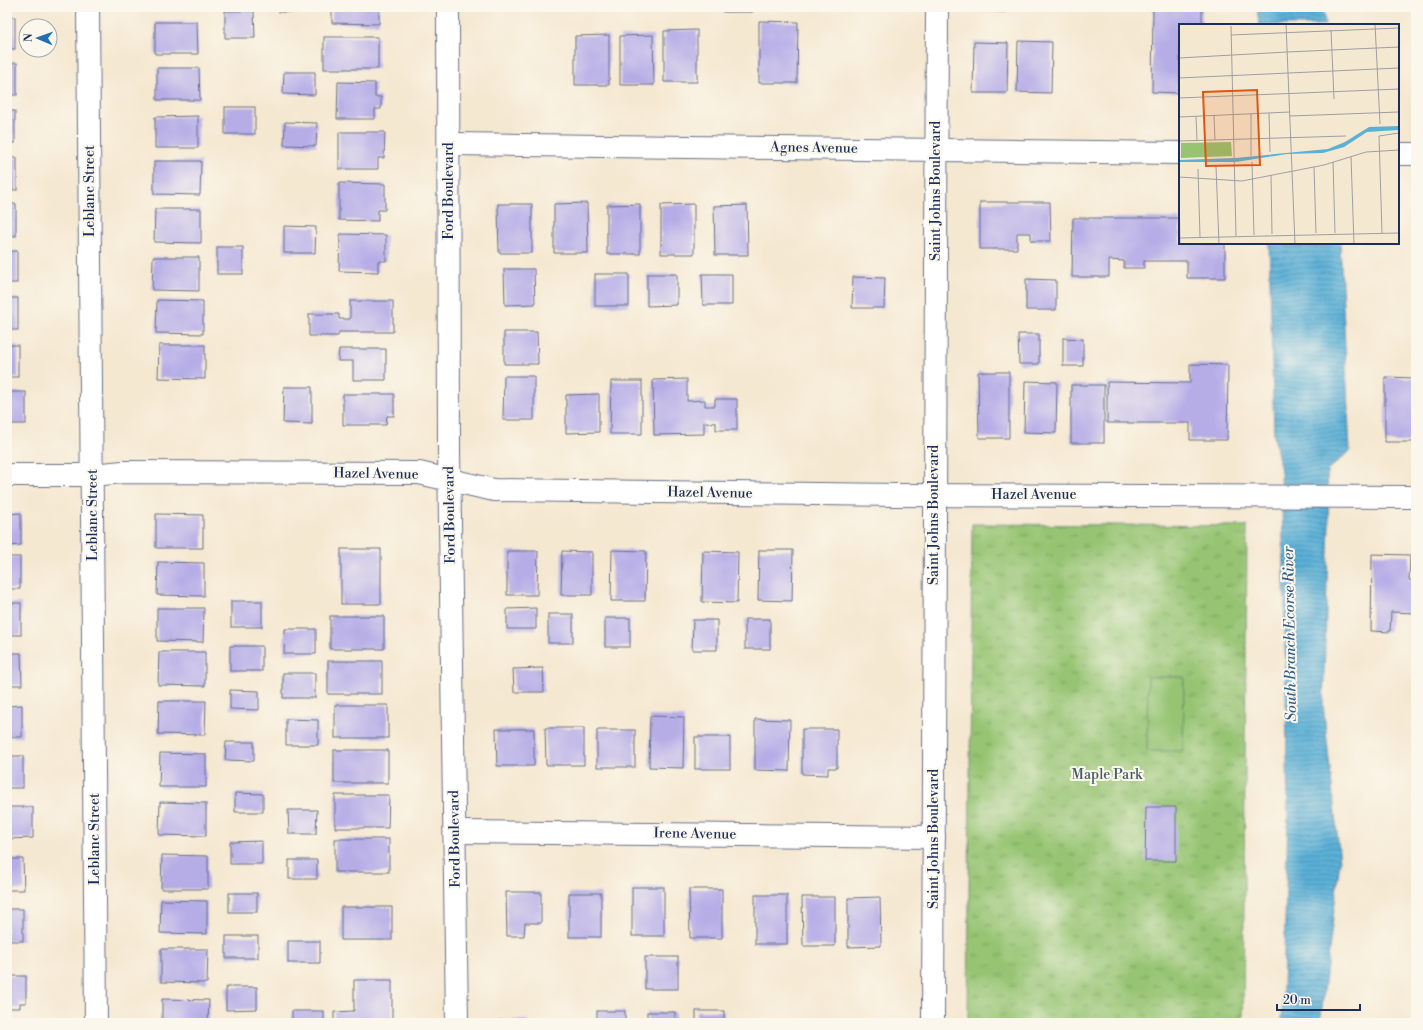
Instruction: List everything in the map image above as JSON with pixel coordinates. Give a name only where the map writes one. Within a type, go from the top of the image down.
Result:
[{"type":"street","name":"Leblanc Street","points":[[88,7],[96,1023]]},
{"type":"street","name":"Ford Boulevard","points":[[448,7],[449,481],[456,832],[457,1023]]},
{"type":"street","name":"Saint Johns Boulevard","points":[[933,1023],[937,7]]},
{"type":"street","name":"Agnes Avenue","points":[[449,144],[1179,153]]},
{"type":"street","points":[[1399,154],[1416,154]]},
{"type":"street","name":"Hazel Avenue","points":[[7,474],[92,475],[123,472],[416,473],[494,490],[934,495],[1416,497]]},
{"type":"street","name":"Irene Avenue","points":[[456,832],[934,837]]},
{"type":"green space","name":"Maple Park","points":[[972,524],[1247,526],[1243,1023],[968,1023]]},
{"type":"green space","points":[[1148,677],[1184,677],[1183,751],[1147,751]]},
{"type":"water","points":[[1257,7],[1323,7],[1325,24],[1259,24]]},
{"type":"water","name":"South Branch Ecorse River","points":[[1269,244],[1340,244],[1350,451],[1327,471],[1329,524],[1323,704],[1340,861],[1320,1023],[1282,1023],[1288,818],[1281,471],[1274,435]]},
{"type":"building","points":[[279,7],[308,7],[308,12],[279,12]]},
{"type":"building","points":[[332,7],[379,7],[379,24],[332,23]]},
{"type":"building","points":[[632,7],[656,7],[656,10],[632,10]]},
{"type":"building","points":[[723,7],[752,7],[752,12],[723,12]]},
{"type":"building","points":[[973,7],[1005,7],[1005,12],[973,11]]},
{"type":"building","points":[[1153,7],[1202,7],[1202,24],[1179,24],[1179,93],[1152,92]]},
{"type":"building","points":[[225,11],[254,11],[255,38],[225,38]]},
{"type":"building","points":[[7,17],[15,17],[15,49],[7,49]]},
{"type":"building","points":[[759,21],[798,22],[797,83],[759,83]]},
{"type":"building","points":[[155,22],[197,22],[198,54],[155,54]]},
{"type":"building","points":[[697,30],[697,82],[664,82],[664,31]]},
{"type":"building","points":[[609,35],[609,85],[575,85],[575,36]]},
{"type":"building","points":[[653,35],[654,85],[620,85],[620,36]]},
{"type":"building","points":[[324,37],[378,37],[378,69],[324,69]]},
{"type":"building","points":[[1018,41],[1052,42],[1051,93],[1017,92]]},
{"type":"building","points":[[974,42],[1008,43],[1007,93],[973,93]]},
{"type":"building","points":[[7,63],[17,63],[17,95],[7,95]]},
{"type":"building","points":[[157,68],[199,68],[200,100],[157,100]]},
{"type":"building","points":[[284,72],[315,72],[315,95],[283,94]]},
{"type":"building","points":[[338,82],[375,83],[375,97],[381,97],[381,109],[375,109],[375,119],[337,119]]},
{"type":"building","points":[[225,107],[255,107],[255,134],[225,134]]},
{"type":"building","points":[[7,111],[15,111],[15,143],[7,143]]},
{"type":"building","points":[[198,116],[198,148],[155,148],[155,117]]},
{"type":"building","points":[[285,122],[317,123],[316,146],[284,145]]},
{"type":"building","points":[[339,132],[385,132],[384,158],[378,158],[378,169],[339,169]]},
{"type":"building","points":[[7,158],[17,158],[17,190],[7,190]]},
{"type":"building","points":[[154,161],[201,161],[200,195],[154,194]]},
{"type":"building","points":[[339,183],[385,184],[385,210],[378,210],[378,221],[339,220]]},
{"type":"building","points":[[980,202],[1050,202],[1051,241],[1031,241],[1031,233],[1017,233],[1017,249],[980,249]]},
{"type":"building","points":[[587,203],[588,253],[554,253],[554,204]]},
{"type":"building","points":[[7,204],[16,204],[16,236],[7,236]]},
{"type":"building","points":[[498,204],[532,204],[532,253],[499,253]]},
{"type":"building","points":[[640,204],[640,254],[607,254],[607,205]]},
{"type":"building","points":[[694,204],[694,254],[661,254],[661,205]]},
{"type":"building","points":[[747,205],[748,255],[715,255],[714,206]]},
{"type":"building","points":[[155,209],[201,209],[201,243],[154,242]]},
{"type":"building","points":[[1073,218],[1179,218],[1179,244],[1225,244],[1225,278],[1187,278],[1187,261],[1144,261],[1144,268],[1124,268],[1124,261],[1109,260],[1109,277],[1072,277]]},
{"type":"building","points":[[284,226],[316,227],[315,253],[284,253]]},
{"type":"building","points":[[340,234],[386,235],[386,261],[378,261],[378,272],[339,271]]},
{"type":"building","points":[[217,247],[243,247],[243,274],[217,274]]},
{"type":"building","points":[[7,251],[17,251],[17,283],[7,283]]},
{"type":"building","points":[[153,257],[199,257],[199,291],[152,290]]},
{"type":"building","points":[[504,269],[534,269],[535,304],[505,305]]},
{"type":"building","points":[[595,274],[629,274],[629,306],[595,306]]},
{"type":"building","points":[[647,274],[677,274],[677,305],[647,306]]},
{"type":"building","points":[[702,274],[732,274],[732,305],[703,305]]},
{"type":"building","points":[[853,277],[885,278],[884,308],[852,308]]},
{"type":"building","points":[[1026,279],[1056,280],[1056,310],[1026,310]]},
{"type":"building","points":[[7,298],[18,298],[18,330],[7,330]]},
{"type":"building","points":[[157,300],[203,301],[203,334],[156,333]]},
{"type":"building","points":[[350,301],[393,301],[393,332],[339,332],[338,336],[309,336],[309,314],[339,314],[339,319],[350,319]]},
{"type":"building","points":[[504,332],[537,332],[538,364],[504,364]]},
{"type":"building","points":[[1018,334],[1039,334],[1039,364],[1019,364]]},
{"type":"building","points":[[1063,338],[1083,339],[1083,366],[1063,366]]},
{"type":"building","points":[[7,345],[18,345],[18,377],[7,377]]},
{"type":"building","points":[[159,345],[205,345],[205,379],[158,378]]},
{"type":"building","points":[[339,349],[386,349],[386,380],[353,380],[353,361],[338,361]]},
{"type":"building","points":[[1190,364],[1228,365],[1227,440],[1190,440],[1190,423],[1107,423],[1107,382],[1190,383]]},
{"type":"building","points":[[978,372],[1009,372],[1009,438],[979,438]]},
{"type":"building","points":[[504,376],[534,376],[534,420],[503,420]]},
{"type":"building","points":[[1385,377],[1416,378],[1416,442],[1385,442]]},
{"type":"building","points":[[687,379],[687,401],[705,400],[705,406],[715,406],[715,399],[737,399],[737,430],[716,430],[716,423],[704,422],[704,434],[654,435],[653,380]]},
{"type":"building","points":[[611,381],[642,381],[642,434],[610,434]]},
{"type":"building","points":[[1025,381],[1057,382],[1056,433],[1024,432]]},
{"type":"building","points":[[1071,385],[1104,385],[1104,443],[1071,443]]},
{"type":"building","points":[[284,387],[312,387],[312,424],[283,423]]},
{"type":"building","points":[[7,392],[26,392],[26,424],[7,424]]},
{"type":"building","points":[[343,394],[394,394],[394,416],[387,416],[386,425],[343,425]]},
{"type":"building","points":[[599,394],[599,432],[566,433],[566,395]]},
{"type":"building","points":[[21,513],[21,545],[7,546],[7,514]]},
{"type":"building","points":[[156,514],[203,515],[203,548],[156,548]]},
{"type":"building","points":[[341,549],[381,549],[381,604],[341,604]]},
{"type":"building","points":[[612,550],[646,551],[645,601],[611,601]]},
{"type":"building","points":[[759,550],[793,550],[792,601],[758,600]]},
{"type":"building","points":[[507,551],[538,551],[537,595],[507,595]]},
{"type":"building","points":[[562,551],[592,552],[592,595],[561,595]]},
{"type":"building","points":[[703,551],[738,552],[737,603],[702,602]]},
{"type":"building","points":[[1372,554],[1410,555],[1409,580],[1416,581],[1416,613],[1391,612],[1390,632],[1371,631]]},
{"type":"building","points":[[7,557],[20,557],[20,589],[7,589]]},
{"type":"building","points":[[158,562],[204,563],[204,596],[157,595]]},
{"type":"building","points":[[231,601],[262,601],[262,627],[231,627]]},
{"type":"building","points":[[7,603],[21,603],[21,635],[7,635]]},
{"type":"building","points":[[157,608],[204,608],[203,642],[157,641]]},
{"type":"building","points":[[536,608],[536,629],[507,629],[507,609]]},
{"type":"building","points":[[548,614],[573,614],[573,643],[548,643]]},
{"type":"building","points":[[330,616],[384,616],[384,649],[330,649]]},
{"type":"building","points":[[605,618],[630,618],[630,647],[605,647]]},
{"type":"building","points":[[745,619],[770,619],[770,649],[745,649]]},
{"type":"building","points":[[693,620],[717,620],[717,650],[692,650]]},
{"type":"building","points":[[285,629],[316,629],[316,654],[284,654]]},
{"type":"building","points":[[230,646],[262,646],[262,671],[230,671]]},
{"type":"building","points":[[159,652],[205,652],[205,686],[158,685]]},
{"type":"building","points":[[7,653],[21,653],[22,685],[7,685]]},
{"type":"building","points":[[328,661],[382,661],[382,694],[328,694]]},
{"type":"building","points":[[543,668],[544,692],[514,692],[513,669]]},
{"type":"building","points":[[283,673],[315,673],[315,698],[283,698]]},
{"type":"building","points":[[230,690],[259,691],[259,710],[230,709]]},
{"type":"building","points":[[159,701],[206,701],[205,735],[158,734]]},
{"type":"building","points":[[22,705],[22,737],[7,737],[7,706]]},
{"type":"building","points":[[335,705],[388,705],[388,738],[335,738]]},
{"type":"building","points":[[650,716],[684,717],[683,768],[649,767]]},
{"type":"building","points":[[286,719],[318,720],[318,745],[286,745]]},
{"type":"building","points":[[755,719],[790,720],[789,771],[755,770]]},
{"type":"building","points":[[545,728],[584,728],[584,765],[546,765]]},
{"type":"building","points":[[496,729],[534,729],[534,766],[497,766]]},
{"type":"building","points":[[802,729],[837,729],[837,768],[828,768],[828,775],[802,774]]},
{"type":"building","points":[[597,730],[635,730],[635,767],[597,767]]},
{"type":"building","points":[[695,737],[730,737],[730,769],[695,769]]},
{"type":"building","points":[[226,742],[254,742],[254,761],[225,760]]},
{"type":"building","points":[[334,750],[388,750],[388,783],[334,783]]},
{"type":"building","points":[[160,753],[206,754],[206,787],[159,787]]},
{"type":"building","points":[[7,756],[23,756],[23,788],[7,788]]},
{"type":"building","points":[[235,793],[263,794],[263,812],[235,812]]},
{"type":"building","points":[[335,795],[389,795],[388,828],[335,828]]},
{"type":"building","points":[[160,802],[206,803],[206,836],[159,835]]},
{"type":"building","points":[[7,807],[33,807],[33,838],[7,839]]},
{"type":"building","points":[[1146,807],[1176,807],[1176,861],[1145,861]]},
{"type":"building","points":[[288,810],[317,810],[316,834],[289,834]]},
{"type":"building","points":[[335,839],[389,839],[389,872],[335,872]]},
{"type":"building","points":[[262,841],[262,864],[230,864],[230,842]]},
{"type":"building","points":[[162,855],[208,856],[208,889],[161,889]]},
{"type":"building","points":[[7,859],[23,859],[24,890],[7,890]]},
{"type":"building","points":[[289,860],[317,860],[317,879],[289,879]]},
{"type":"building","points":[[632,887],[664,887],[664,936],[632,936]]},
{"type":"building","points":[[689,889],[722,889],[722,938],[690,938]]},
{"type":"building","points":[[506,892],[541,892],[541,923],[525,923],[524,936],[507,936]]},
{"type":"building","points":[[229,893],[257,893],[257,912],[229,912]]},
{"type":"building","points":[[569,893],[601,893],[601,937],[569,937]]},
{"type":"building","points":[[755,895],[787,895],[787,944],[755,944]]},
{"type":"building","points":[[802,897],[835,897],[835,946],[803,946]]},
{"type":"building","points":[[880,897],[881,946],[848,947],[848,898]]},
{"type":"building","points":[[161,900],[207,901],[207,934],[160,933]]},
{"type":"building","points":[[341,907],[392,907],[392,940],[341,940]]},
{"type":"building","points":[[7,909],[23,909],[23,941],[7,941]]},
{"type":"building","points":[[226,936],[258,936],[258,958],[226,958]]},
{"type":"building","points":[[288,941],[320,941],[320,963],[288,963]]},
{"type":"building","points":[[161,949],[208,949],[207,983],[161,982]]},
{"type":"building","points":[[645,957],[678,957],[678,989],[645,989]]},
{"type":"building","points":[[7,976],[26,976],[26,1003],[20,1003],[20,1008],[7,1008]]},
{"type":"building","points":[[354,980],[392,980],[392,1023],[334,1023],[334,1012],[354,1011]]},
{"type":"building","points":[[226,987],[257,987],[257,1009],[226,1010]]},
{"type":"building","points":[[162,999],[209,1000],[208,1023],[162,1023]]},
{"type":"building","points":[[292,1011],[324,1011],[324,1023],[292,1023]]},
{"type":"building","points":[[597,1011],[625,1011],[625,1023],[597,1023]]},
{"type":"building","points":[[696,1011],[724,1011],[724,1023],[696,1023]]},
{"type":"building","points":[[647,1012],[675,1012],[675,1023],[647,1023]]},
{"type":"building","points":[[500,1020],[528,1020],[528,1023],[500,1023]]}]
